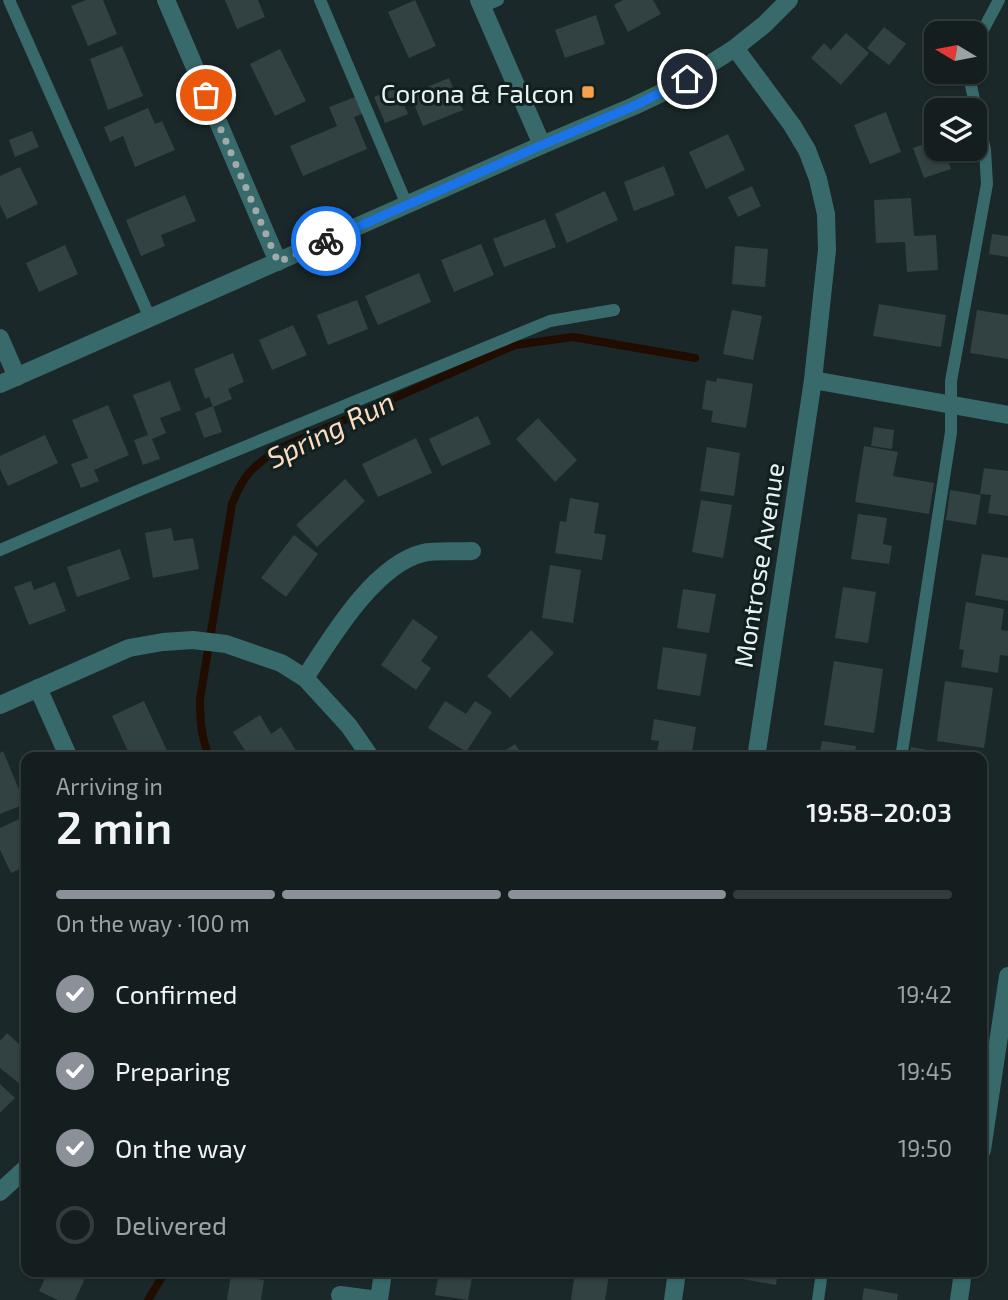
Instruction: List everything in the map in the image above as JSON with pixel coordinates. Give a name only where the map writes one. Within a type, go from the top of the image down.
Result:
[{"type":"street","points":[[166,0],[278,262]]},
{"type":"street","points":[[0,338],[8,380],[672,88],[735,48],[789,0]]},
{"type":"street","points":[[486,2],[542,145]]},
{"type":"street","name":"Montrose Avenue","points":[[735,48],[792,125],[807,150],[818,179],[825,214],[827,250],[813,380],[757,752]]},
{"type":"street","points":[[813,380],[1008,415]]},
{"type":"street","points":[[305,678],[331,639],[379,579],[399,564],[424,552],[472,551]]},
{"type":"street","points":[[0,705],[129,648],[193,639],[226,644],[281,663],[305,678],[349,726],[367,752]]},
{"type":"street","points":[[38,688],[65,752]]},
{"type":"street","points":[[987,1117],[1008,976]]},
{"type":"street","points":[[0,1192],[21,1173]]},
{"type":"street","points":[[340,1295],[379,1300],[382,1277]]},
{"type":"street","points":[[673,1300],[676,1277]]},
{"type":"street","points":[[959,1300],[962,1277]]},
{"type":"lane","points":[[9,0],[150,318]]},
{"type":"lane","points":[[320,0],[407,205]]},
{"type":"lane","points":[[987,23],[999,0]]},
{"type":"lane","points":[[902,752],[951,432],[951,382],[987,184],[985,150],[971,84]]},
{"type":"lane","points":[[0,550],[550,321],[614,310]]},
{"type":"lane","points":[[818,1300],[821,1277]]},
{"type":"building","points":[[86,0],[103,0],[117,34],[88,46],[71,6]]},
{"type":"building","points":[[225,0],[258,0],[265,17],[237,29]]},
{"type":"building","points":[[415,0],[436,46],[409,58],[388,12]]},
{"type":"building","points":[[623,0],[653,0],[661,14],[628,32],[614,5]]},
{"type":"building","points":[[596,15],[605,44],[565,58],[555,30]]},
{"type":"building","points":[[884,27],[906,44],[889,65],[867,48]]},
{"type":"building","points":[[846,33],[869,53],[841,85],[811,58],[824,43],[831,50]]},
{"type":"building","points":[[122,46],[143,96],[108,110],[90,59]]},
{"type":"building","points":[[280,49],[306,101],[275,116],[250,64]]},
{"type":"building","points":[[449,78],[463,110],[423,126],[410,94]]},
{"type":"building","points":[[397,88],[408,114],[385,123],[374,97]]},
{"type":"building","points":[[355,97],[362,114],[354,117],[367,149],[303,176],[290,146],[337,126],[329,107]]},
{"type":"building","points":[[148,108],[155,124],[162,121],[175,150],[135,167],[123,136],[110,142],[104,127]]},
{"type":"building","points":[[886,112],[901,152],[870,164],[854,125]]},
{"type":"building","points":[[32,131],[39,147],[15,157],[9,140]]},
{"type":"building","points":[[728,134],[745,170],[706,189],[689,152]]},
{"type":"building","points":[[924,144],[924,161],[948,161],[951,169],[924,178],[913,148]]},
{"type":"building","points":[[664,166],[675,195],[634,211],[624,182]]},
{"type":"building","points":[[20,167],[38,204],[7,219],[0,205],[0,176]]},
{"type":"building","points":[[752,186],[761,206],[738,217],[728,197]]},
{"type":"building","points":[[605,191],[618,220],[567,243],[555,214]]},
{"type":"building","points":[[185,195],[196,221],[161,235],[165,246],[141,256],[126,220]]},
{"type":"building","points":[[911,198],[914,236],[936,235],[938,270],[907,272],[905,242],[876,243],[874,200]]},
{"type":"building","points":[[545,219],[556,247],[504,267],[493,239]]},
{"type":"building","points":[[992,234],[1008,236],[1008,257],[989,254]]},
{"type":"building","points":[[481,244],[494,275],[454,292],[441,260]]},
{"type":"building","points":[[65,245],[78,274],[39,292],[26,263]]},
{"type":"building","points":[[735,246],[768,249],[765,287],[732,284]]},
{"type":"building","points":[[419,273],[431,302],[378,325],[365,296]]},
{"type":"building","points":[[357,300],[368,329],[328,345],[317,315]]},
{"type":"building","points":[[879,304],[946,315],[941,347],[873,336]]},
{"type":"building","points":[[732,310],[762,316],[753,360],[723,354]]},
{"type":"building","points":[[977,310],[1008,315],[1008,359],[970,353]]},
{"type":"building","points":[[293,325],[307,355],[272,370],[259,340]]},
{"type":"building","points":[[233,353],[244,382],[228,389],[232,399],[213,407],[209,397],[205,399],[194,369]]},
{"type":"building","points":[[717,378],[753,384],[746,428],[711,422],[713,411],[702,409],[706,380],[716,382]]},
{"type":"building","points":[[170,381],[181,410],[160,418],[166,433],[152,439],[160,459],[143,465],[134,440],[148,435],[133,395]]},
{"type":"building","points":[[108,405],[129,455],[94,470],[99,481],[81,488],[71,464],[88,458],[72,420]]},
{"type":"building","points":[[213,406],[222,432],[204,438],[195,413]]},
{"type":"building","points":[[478,416],[491,444],[442,466],[429,439]]},
{"type":"building","points":[[538,418],[577,460],[555,482],[516,439]]},
{"type":"building","points":[[874,427],[894,430],[892,449],[871,446]]},
{"type":"building","points":[[45,435],[58,463],[8,486],[0,469],[0,456]]},
{"type":"building","points":[[416,438],[432,473],[378,497],[362,464]]},
{"type":"building","points":[[864,446],[898,452],[893,476],[934,483],[929,514],[855,502]]},
{"type":"building","points":[[707,447],[740,453],[734,496],[700,491]]},
{"type":"building","points":[[984,468],[1008,471],[1008,516],[988,513],[991,495],[980,494]]},
{"type":"building","points":[[345,479],[365,501],[317,547],[296,525]]},
{"type":"building","points":[[950,490],[981,495],[976,525],[946,520]]},
{"type":"building","points":[[570,498],[599,503],[594,533],[606,535],[602,560],[555,553],[560,521],[566,522]]},
{"type":"building","points":[[701,500],[732,505],[723,558],[692,552]]},
{"type":"building","points":[[858,514],[887,518],[883,544],[892,546],[889,564],[851,559]]},
{"type":"building","points":[[171,528],[174,541],[193,538],[199,569],[153,578],[145,533]]},
{"type":"building","points":[[294,535],[318,554],[286,597],[261,578]]},
{"type":"building","points":[[120,549],[130,579],[77,597],[67,567]]},
{"type":"building","points":[[982,554],[1008,558],[1008,601],[975,595]]},
{"type":"building","points":[[550,565],[581,570],[573,623],[542,618]]},
{"type":"building","points":[[31,581],[34,590],[55,582],[66,611],[29,625],[14,587]]},
{"type":"building","points":[[843,587],[876,592],[868,643],[835,638]]},
{"type":"building","points":[[683,589],[716,594],[709,633],[677,628]]},
{"type":"building","points":[[966,602],[1004,609],[1001,630],[1008,631],[1008,656],[1000,655],[998,673],[961,667],[964,650],[959,649]]},
{"type":"building","points":[[413,619],[438,637],[421,661],[431,668],[416,690],[381,665]]},
{"type":"building","points":[[531,630],[554,653],[510,698],[487,676]]},
{"type":"building","points":[[663,647],[707,654],[700,696],[657,689]]},
{"type":"building","points":[[834,661],[883,669],[874,733],[824,725]]},
{"type":"building","points":[[945,681],[993,688],[984,748],[937,741]]},
{"type":"building","points":[[144,701],[168,752],[128,752],[112,716]]},
{"type":"building","points":[[445,701],[466,714],[475,701],[492,712],[466,752],[428,728]]},
{"type":"building","points":[[260,715],[271,734],[281,727],[297,752],[246,752],[233,732]]},
{"type":"building","points":[[654,719],[696,727],[692,752],[657,752],[659,741],[651,740]]},
{"type":"building","points":[[822,741],[856,746],[855,752],[820,752]]},
{"type":"building","points":[[515,744],[520,752],[503,752]]},
{"type":"building","points":[[911,747],[939,752],[910,752]]},
{"type":"building","points":[[3,751],[21,794],[21,806],[0,814],[0,753]]},
{"type":"building","points":[[21,818],[21,868],[11,873],[0,850],[0,828]]},
{"type":"building","points":[[7,1033],[21,1046],[21,1085],[0,1068],[0,1041]]},
{"type":"building","points":[[0,1084],[15,1098],[0,1113]]},
{"type":"building","points":[[46,1277],[86,1277],[75,1300],[58,1300],[39,1291]]},
{"type":"building","points":[[231,1277],[264,1280],[261,1300],[227,1300]]},
{"type":"building","points":[[438,1277],[472,1277],[468,1300],[435,1295]]},
{"type":"building","points":[[574,1277],[609,1277],[605,1300],[571,1300]]},
{"type":"building","points":[[742,1277],[777,1277],[776,1285]]},
{"type":"building","points":[[864,1288],[898,1294],[897,1300],[862,1300]]},
{"type":"waterway","name":"Spring Run","points":[[208,752],[202,729],[200,699],[232,504],[240,486],[260,462],[276,450],[515,345],[573,337],[695,358]]},
{"type":"waterway","name":"Spring Run","points":[[148,1300],[162,1277]]},
{"type":"way so far","points":[[206,95],[278,262],[326,241]]},
{"type":"place","name":"Corona & Falcon","points":[[588,92]]},
{"type":"route","points":[[326,241],[634,106],[687,79]]}]
